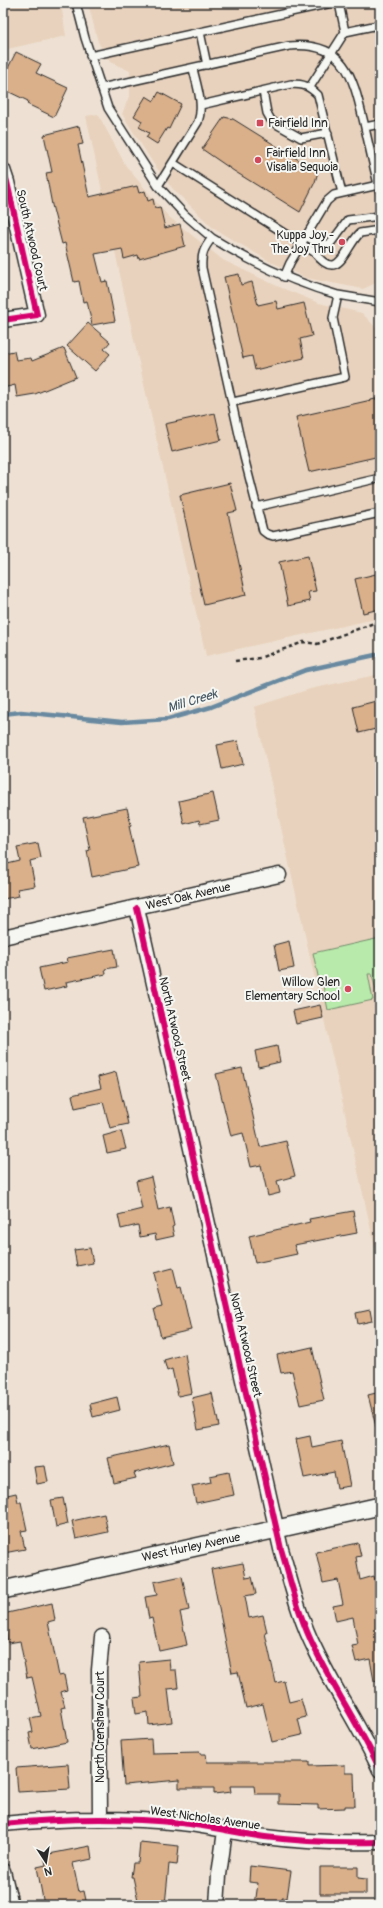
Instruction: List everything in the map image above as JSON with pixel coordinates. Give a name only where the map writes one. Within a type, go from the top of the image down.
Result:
[{"type":"street","name":"South Atwood Court","points":[[3,170],[37,315],[3,320]]},
{"type":"street","name":"West Oak Avenue","points":[[3,937],[279,875]]},
{"type":"street","name":"North Atwood Street","points":[[137,908],[276,1528],[301,1617],[314,1648],[330,1679],[368,1744],[380,1770]]},
{"type":"street","name":"West Hurley Avenue","points":[[3,1590],[380,1506]]},
{"type":"street","name":"North Crenshaw Court","points":[[100,1818],[99,1670],[102,1637]]},
{"type":"street","name":"West Nicholas Avenue","points":[[3,1824],[50,1819],[100,1818],[183,1823],[266,1837],[308,1841],[380,1842]]},
{"type":"street","points":[[217,1905],[219,1874],[225,1831]]},
{"type":"street","points":[[3,1871],[11,1905]]},
{"type":"lane","points":[[76,3],[90,56],[108,108],[158,186],[184,214],[212,238],[244,258],[284,277],[338,296],[380,302]]},
{"type":"lane","points":[[90,56],[332,3]]},
{"type":"lane","points":[[339,3],[345,32]]},
{"type":"lane","points":[[310,87],[345,32],[378,25],[380,34]]},
{"type":"lane","points":[[200,32],[207,65]]},
{"type":"lane","points":[[101,88],[193,69],[288,46],[308,46],[320,48],[331,53],[340,61],[352,78],[379,190],[342,193],[334,195],[327,201],[284,277]]},
{"type":"lane","points":[[158,186],[198,122],[201,114],[201,105],[193,69]]},
{"type":"lane","points":[[201,105],[291,84],[301,84],[310,87],[318,95],[342,193]]},
{"type":"lane","points":[[263,91],[268,113],[271,120],[276,124],[301,138],[328,132]]},
{"type":"lane","points":[[365,127],[380,124]]},
{"type":"lane","points":[[173,163],[302,244],[314,252],[324,263],[329,265],[337,264],[342,260],[360,233],[380,230]]},
{"type":"lane","points":[[307,237],[319,244],[330,244],[348,220],[380,216]]},
{"type":"lane","points":[[212,238],[204,249],[202,268],[256,507],[263,530],[266,534],[273,536],[380,513]]},
{"type":"lane","points":[[233,402],[346,377],[333,318],[338,296]]},
{"type":"lane","points":[[256,507],[380,478]]},
{"type":"path","points":[[235,661],[259,658],[304,642],[317,644],[374,623],[380,624]]},
{"type":"shaded area","points":[[3,3],[61,3],[66,36],[3,50]]},
{"type":"shaded area","points":[[88,3],[380,3],[380,281],[363,289],[306,278],[269,261],[214,229],[172,188],[153,163],[122,114],[130,94],[130,71],[110,62],[98,42]]},
{"type":"shaded area","points":[[98,114],[126,166],[168,216],[223,260],[277,286],[319,303],[362,313],[380,332],[380,618],[206,656],[137,354],[86,116]]},
{"type":"shaded area","name":"Willow Glen Elementary School","points":[[380,674],[380,1270],[254,707],[310,689]]},
{"type":"green space","points":[[380,938],[380,998],[378,999],[372,974],[368,974],[373,1000],[328,1010],[323,985],[320,985],[313,953]]},
{"type":"building","points":[[16,52],[41,64],[36,73],[68,88],[54,117],[27,104],[28,101],[3,89],[3,78]]},
{"type":"building","points":[[159,92],[181,104],[169,129],[167,128],[157,144],[146,137],[149,133],[139,127],[142,121],[134,116],[146,96],[154,101]]},
{"type":"building","name":"Fairfield Inn Visalia Sequoia","points":[[224,117],[233,119],[318,172],[315,182],[300,212],[234,171],[202,149]]},
{"type":"building","points":[[79,126],[83,144],[78,145],[89,197],[137,186],[139,193],[145,191],[148,201],[153,199],[155,208],[160,207],[165,228],[180,224],[185,246],[139,259],[138,255],[124,259],[122,249],[95,254],[102,282],[107,281],[115,321],[92,325],[87,301],[83,302],[79,281],[74,282],[65,243],[62,244],[46,173],[52,172],[44,135]]},
{"type":"building","points":[[239,274],[241,285],[252,282],[258,305],[276,301],[278,309],[304,303],[312,336],[300,339],[304,358],[255,370],[252,356],[243,358],[224,277]]},
{"type":"building","points":[[88,323],[110,342],[104,349],[110,354],[95,371],[67,346]]},
{"type":"building","points":[[64,348],[76,377],[35,394],[17,397],[15,385],[3,388],[3,353],[14,351],[16,360],[31,358],[32,361]]},
{"type":"building","points":[[380,398],[380,456],[309,472],[296,417]]},
{"type":"building","points":[[215,413],[221,440],[172,452],[165,424]]},
{"type":"building","points":[[230,483],[237,511],[228,513],[246,595],[204,605],[180,495]]},
{"type":"building","points":[[308,556],[316,591],[308,592],[310,601],[288,606],[279,562]]},
{"type":"building","points":[[380,573],[380,609],[363,613],[355,579]]},
{"type":"building","points":[[380,700],[380,728],[359,733],[353,707]]},
{"type":"building","points":[[238,741],[243,764],[222,769],[217,745]]},
{"type":"building","points":[[213,793],[219,820],[200,824],[199,820],[184,824],[179,801]]},
{"type":"building","points":[[127,808],[131,825],[129,826],[138,867],[92,877],[87,851],[90,850],[83,817]]},
{"type":"building","points":[[38,843],[41,858],[30,861],[35,886],[17,889],[19,896],[3,899],[3,865],[20,861],[17,847]]},
{"type":"building","points":[[289,941],[294,968],[279,971],[274,945]]},
{"type":"building","points":[[114,949],[117,967],[105,969],[106,974],[66,982],[67,986],[44,991],[39,968],[68,962],[67,958]]},
{"type":"building","points":[[320,1005],[323,1018],[296,1024],[293,1011]]},
{"type":"building","points":[[277,1046],[280,1062],[258,1067],[255,1051]]},
{"type":"building","points":[[242,1068],[260,1147],[286,1141],[295,1176],[277,1181],[280,1193],[268,1196],[261,1165],[251,1167],[243,1133],[231,1136],[216,1074]]},
{"type":"building","points":[[116,1072],[128,1124],[110,1128],[103,1102],[75,1108],[72,1095],[101,1088],[98,1077]]},
{"type":"building","points":[[121,1131],[126,1149],[107,1153],[103,1136]]},
{"type":"building","points":[[151,1177],[158,1210],[170,1207],[174,1226],[172,1227],[174,1236],[156,1240],[155,1234],[140,1237],[138,1225],[121,1229],[118,1215],[142,1209],[136,1181]]},
{"type":"building","points":[[353,1211],[357,1233],[294,1245],[297,1254],[255,1263],[249,1236],[310,1222],[309,1219]]},
{"type":"building","points":[[90,1248],[93,1263],[77,1266],[74,1250]]},
{"type":"building","points":[[173,1268],[178,1288],[181,1287],[191,1330],[161,1337],[154,1309],[162,1307],[154,1273]]},
{"type":"building","points":[[370,1310],[372,1321],[358,1324],[356,1313]]},
{"type":"building","points":[[312,1347],[324,1400],[300,1405],[292,1371],[281,1373],[277,1355]]},
{"type":"building","points":[[185,1354],[192,1393],[178,1396],[172,1369],[167,1371],[164,1360]]},
{"type":"building","points":[[380,1392],[380,1427],[376,1427],[368,1395]]},
{"type":"building","points":[[212,1393],[219,1426],[198,1430],[192,1398]]},
{"type":"building","points":[[117,1397],[120,1410],[93,1417],[90,1404]]},
{"type":"building","points":[[310,1436],[312,1447],[341,1441],[350,1486],[337,1488],[334,1472],[304,1478],[296,1439]]},
{"type":"building","points":[[169,1444],[173,1463],[134,1473],[136,1478],[114,1483],[108,1458]]},
{"type":"building","points":[[45,1466],[48,1482],[37,1484],[34,1467]]},
{"type":"building","points":[[229,1472],[234,1495],[196,1503],[192,1486],[211,1482],[210,1476]]},
{"type":"building","points":[[16,1493],[18,1502],[21,1502],[27,1530],[21,1531],[25,1549],[4,1553],[3,1496]]},
{"type":"building","points":[[63,1498],[68,1524],[56,1527],[51,1500]]},
{"type":"building","points":[[104,1514],[108,1532],[76,1539],[72,1521]]},
{"type":"building","points":[[358,1543],[361,1556],[356,1557],[360,1580],[374,1576],[380,1601],[380,1680],[374,1681],[370,1659],[356,1662],[352,1646],[358,1645],[353,1617],[336,1621],[333,1606],[343,1604],[338,1580],[323,1583],[316,1552]]},
{"type":"building","points":[[243,1563],[246,1578],[252,1577],[256,1594],[245,1596],[249,1618],[263,1615],[267,1632],[265,1633],[276,1683],[284,1681],[289,1702],[301,1699],[306,1717],[298,1719],[302,1735],[272,1742],[263,1704],[246,1708],[238,1672],[232,1673],[211,1569]]},
{"type":"building","points":[[182,1576],[189,1610],[180,1612],[187,1645],[159,1651],[152,1618],[149,1619],[145,1597],[157,1595],[154,1582]]},
{"type":"building","points":[[52,1603],[55,1620],[48,1622],[59,1676],[64,1675],[67,1690],[61,1692],[65,1707],[61,1708],[67,1742],[32,1749],[29,1733],[33,1732],[30,1718],[41,1716],[32,1677],[27,1678],[20,1641],[8,1643],[3,1614]]},
{"type":"building","points":[[169,1659],[170,1670],[176,1670],[178,1688],[168,1689],[172,1722],[149,1725],[148,1712],[136,1714],[134,1698],[142,1697],[139,1662]]},
{"type":"building","points":[[151,1739],[152,1753],[200,1752],[200,1754],[206,1754],[207,1762],[309,1762],[309,1766],[345,1765],[345,1773],[354,1773],[355,1806],[318,1809],[318,1805],[279,1804],[279,1794],[255,1794],[254,1786],[230,1786],[231,1792],[214,1794],[214,1788],[179,1788],[179,1780],[124,1785],[121,1741]]},
{"type":"building","points":[[68,1764],[70,1789],[18,1792],[16,1768]]},
{"type":"building","points":[[140,1842],[179,1846],[177,1865],[169,1864],[165,1905],[139,1905],[133,1877],[131,1877],[133,1863],[138,1863]]},
{"type":"building","points":[[90,1846],[92,1859],[73,1863],[79,1892],[84,1891],[87,1905],[44,1905],[37,1867],[46,1865],[44,1855]]},
{"type":"building","points":[[250,1866],[291,1871],[287,1898],[282,1898],[283,1905],[255,1905],[258,1883],[249,1882]]},
{"type":"building","points":[[320,1867],[358,1867],[358,1878],[366,1879],[366,1894],[320,1894]]},
{"type":"waterway","name":"Mill Creek","points":[[3,714],[21,712],[122,722],[168,719],[211,707],[306,670],[380,654]]},
{"type":"cycle path","points":[[3,170],[37,315],[3,320]]},
{"type":"cycle path","points":[[137,908],[281,1549],[309,1637],[323,1665],[365,1739],[380,1770]]},
{"type":"cycle path","points":[[3,1824],[70,1819],[159,1821],[192,1824],[265,1837],[294,1840],[380,1842]]},
{"type":"place","name":"Fairfield Inn","points":[[260,123]]},
{"type":"place","name":"Fairfield Inn Visalia Sequoia","points":[[258,160]]},
{"type":"place","name":"Kuppa Joy - The Joy Thru","points":[[342,242]]},
{"type":"place","name":"Willow Glen Elementary School","points":[[348,989]]}]
